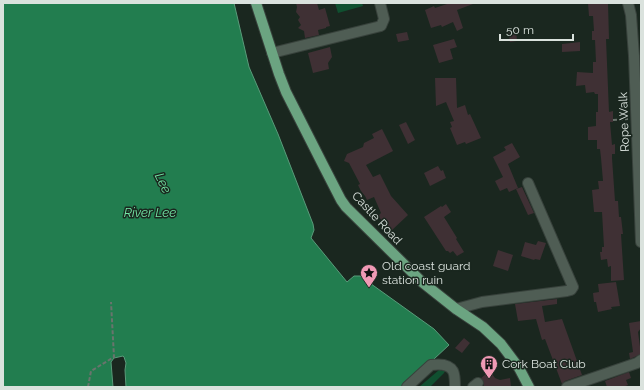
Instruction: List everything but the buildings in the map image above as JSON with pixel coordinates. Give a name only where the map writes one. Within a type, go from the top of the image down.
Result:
[{"type":"main road","name":"Castle Road","points":[[256,3],[286,92],[341,200],[422,282],[483,327],[501,344],[519,368],[529,387]]},
{"type":"street","points":[[272,53],[381,26],[384,19],[380,3]]},
{"type":"street","name":"Rope Walk","points":[[628,3],[633,33],[639,98],[641,242]]},
{"type":"street","points":[[456,308],[482,302],[567,291],[571,290],[573,287],[528,183]]},
{"type":"street","points":[[567,387],[641,360]]},
{"type":"street","points":[[407,387],[431,365],[436,364],[448,367],[453,371],[455,387]]},
{"type":"path","points":[[613,120],[629,119]]},
{"type":"path","points":[[88,387],[91,371],[114,358],[111,302]]},
{"type":"shaded area","points":[[335,3],[362,3],[363,6],[338,13]]},
{"type":"shaded area","points":[[439,370],[445,371],[431,386],[432,387],[419,387]]},
{"type":"water","name":"River Lee","points":[[3,3],[234,3],[249,67],[278,134],[313,224],[314,230],[311,238],[347,282],[354,276],[360,276],[434,329],[449,345],[404,387],[126,387],[126,363],[123,356],[114,358],[111,362],[113,387],[3,387]]},
{"type":"place","name":"Old coast guard station ruin","points":[[369,288]]},
{"type":"place","name":"Cork Boat Club","points":[[489,379]]},
{"type":"water label","name":"Lee","points":[[163,183]]}]
